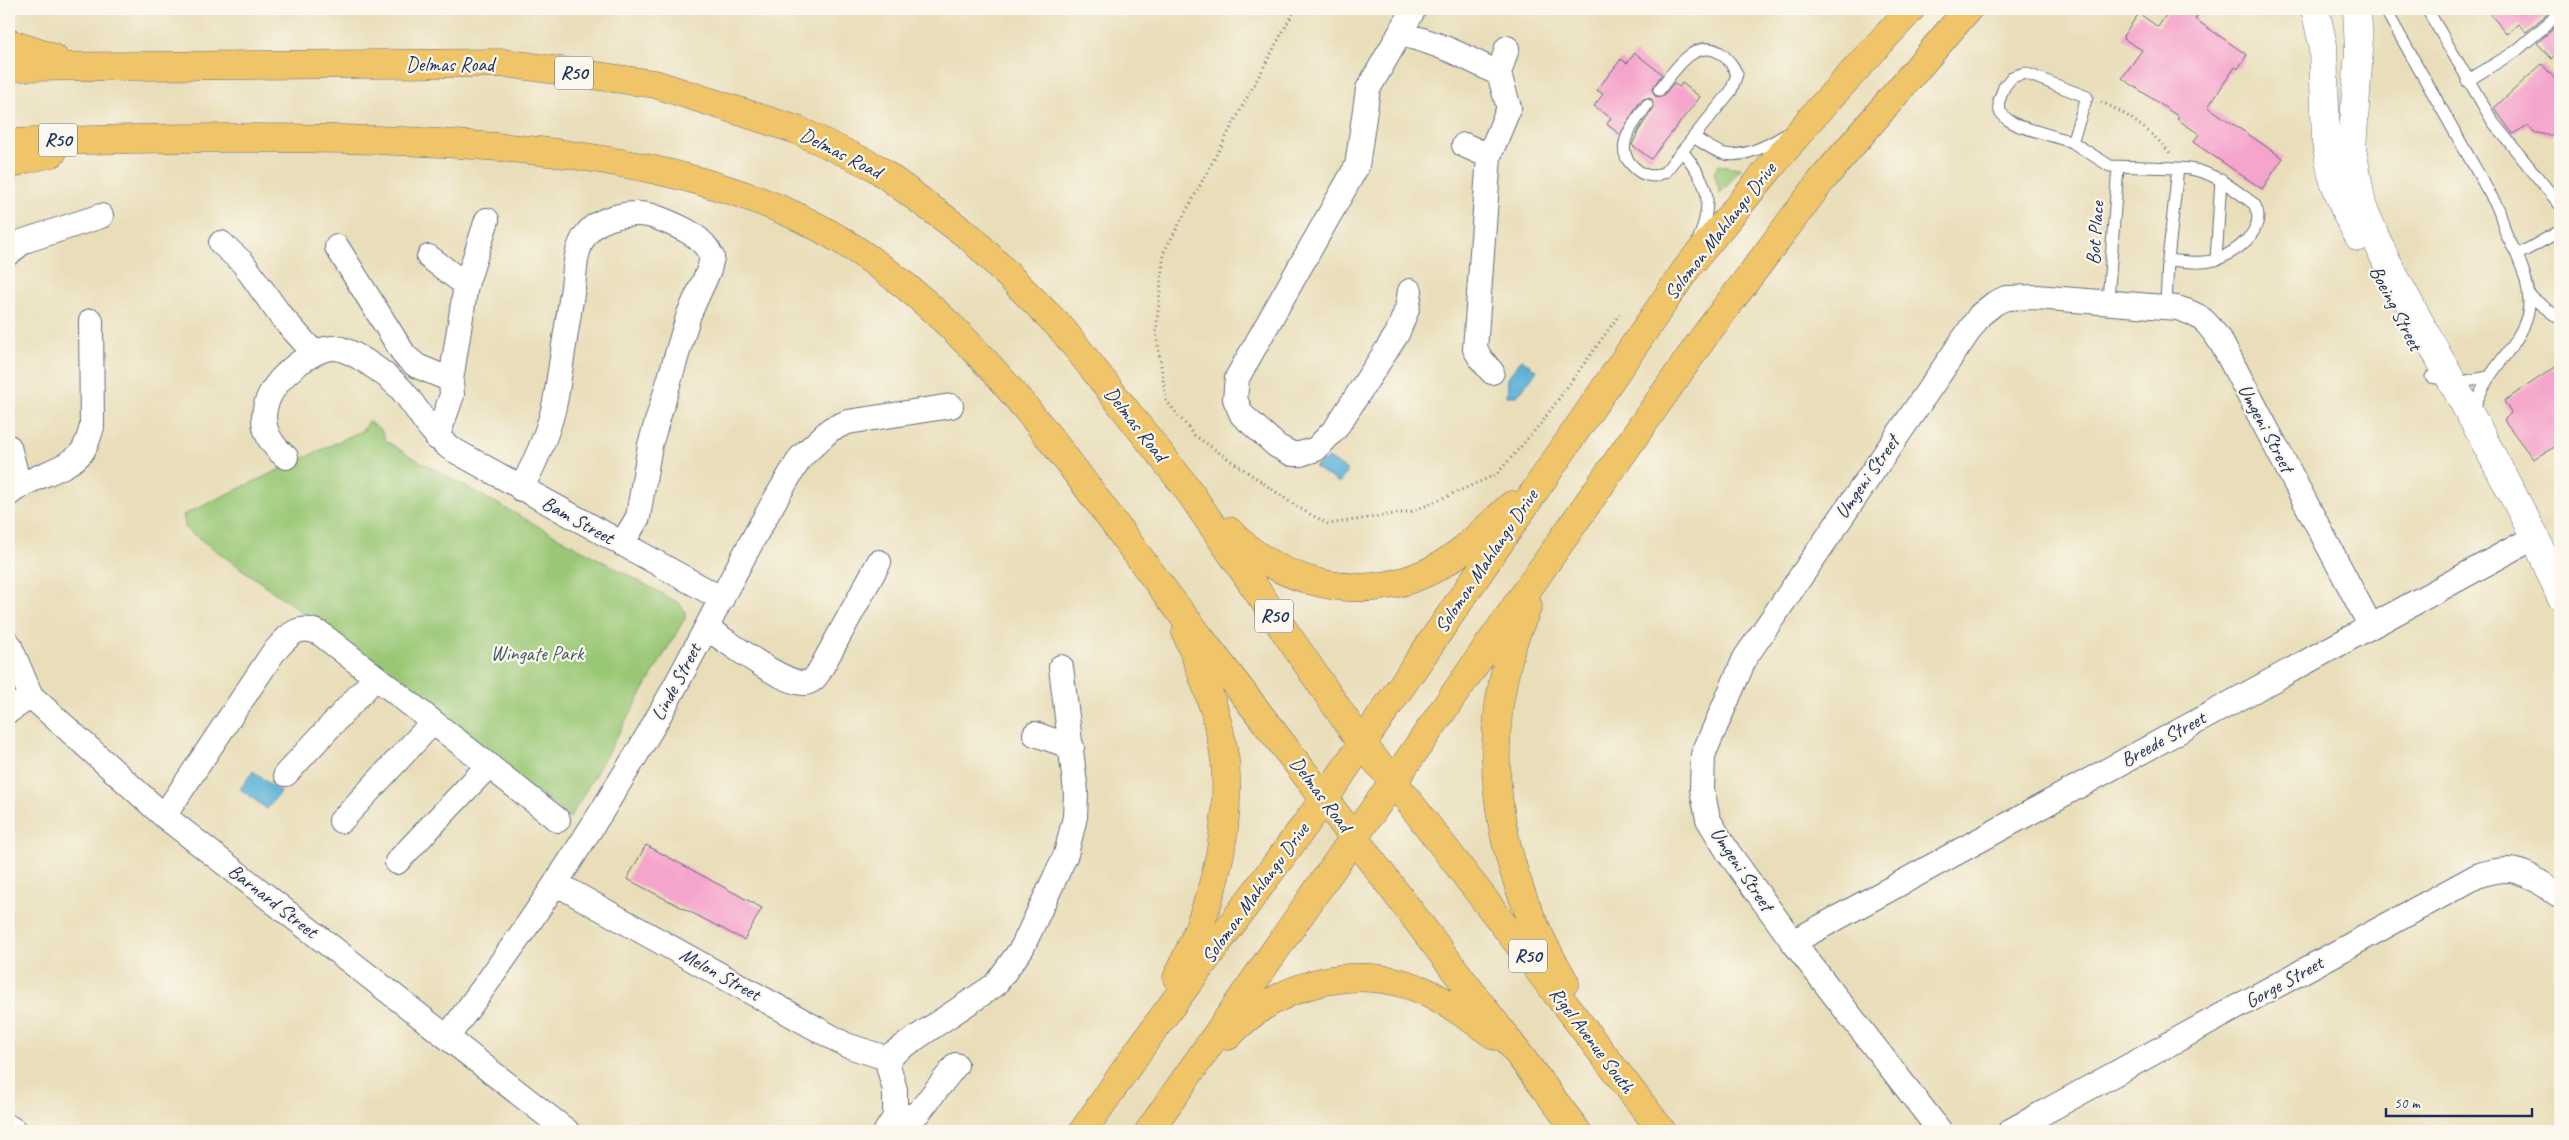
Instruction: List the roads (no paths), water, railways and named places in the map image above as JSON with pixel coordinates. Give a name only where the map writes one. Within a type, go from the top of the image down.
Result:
[{"type":"main road","name":"Solomon Mahlangu Drive","points":[[1083,1131],[1146,1040],[1325,798],[1687,268],[1812,117],[1911,9]]},
{"type":"main road","points":[[1149,1131],[1706,334],[1822,180],[1968,9]]},
{"type":"main road","points":[[9,43],[52,58],[112,65]]},
{"type":"main road","name":"Delmas Road","points":[[9,68],[112,65],[505,63],[655,84],[797,130],[875,167],[971,238],[1062,329],[1186,487],[1362,744],[1394,782]]},
{"type":"main road","name":"Delmas Road","points":[[9,142],[107,138],[253,137],[400,141],[546,151],[676,173],[788,213],[861,253],[922,300],[968,343],[1039,423],[1174,604],[1354,838]]},
{"type":"main road","points":[[9,166],[18,161],[107,138]]},
{"type":"main road","points":[[1186,487],[1241,544],[1261,559],[1281,570],[1306,580],[1334,586],[1371,587],[1401,581],[1438,566],[1468,546],[1547,471]]},
{"type":"main road","points":[[1543,565],[1509,656],[1497,726],[1497,801],[1509,859],[1532,922],[1555,966],[1642,1106]]},
{"type":"main road","points":[[1146,1040],[1194,942],[1210,898],[1223,847],[1226,803],[1224,759],[1216,720],[1198,662],[1174,604]]},
{"type":"main road","name":"Rigel Avenue South","points":[[1394,782],[1662,1131]]},
{"type":"main road","name":"R50","points":[[1354,838],[1577,1131]]},
{"type":"main road","points":[[1180,1087],[1237,1026],[1271,1001],[1309,983],[1326,981],[1369,977],[1404,984],[1431,994],[1517,1052]]},
{"type":"street","points":[[1410,291],[1407,309],[1397,334],[1336,428],[1316,449],[1300,454],[1284,450],[1242,415],[1235,399],[1236,378],[1357,166],[1368,88],[1414,9]]},
{"type":"street","name":"Boeing Street","points":[[2315,9],[2322,44],[2326,142],[2332,175],[2346,213],[2557,588]]},
{"type":"street","name":"Boeing Street","points":[[2357,9],[2359,51],[2352,149],[2362,206],[2441,380],[2471,415],[2529,540]]},
{"type":"street","points":[[1400,34],[1430,41],[1499,74],[1518,112],[1494,171],[1493,235],[1475,349],[1492,372]]},
{"type":"street","points":[[1499,74],[1507,48]]},
{"type":"street","points":[[1464,145],[1494,171]]},
{"type":"street","points":[[521,489],[536,462],[556,398],[577,262],[584,237],[593,226],[602,221],[630,215],[655,216],[681,228],[701,241],[712,257],[709,270],[687,322],[650,445],[638,516],[622,544]]},
{"type":"street","points":[[9,253],[24,241],[101,216]]},
{"type":"street","points":[[437,438],[452,395],[451,380],[466,285],[487,220]]},
{"type":"street","points":[[220,243],[242,264],[280,315],[314,352]]},
{"type":"street","points":[[337,247],[405,356],[417,366],[451,380]]},
{"type":"street","points":[[429,257],[466,285]]},
{"type":"street","name":"Umgeni Street","points":[[1940,1131],[1794,942],[1728,852],[1708,819],[1702,788],[1703,755],[1736,675],[1765,625],[1980,315],[1995,303],[2006,298],[2036,297],[2166,306],[2194,312],[2204,319],[2221,342],[2370,626]]},
{"type":"street","points":[[9,447],[14,490],[71,461],[81,452],[92,427],[91,321]]},
{"type":"street","points":[[286,457],[273,447],[266,434],[267,398],[281,378],[314,352],[329,348],[339,349],[371,365],[405,393],[437,438]]},
{"type":"street","name":"Linde Street","points":[[448,1036],[558,884],[652,727],[791,472],[801,457],[818,439],[831,429],[848,422],[951,406]]},
{"type":"street","name":"Bam Street","points":[[437,438],[521,489],[722,599]]},
{"type":"street","name":"Breede Street","points":[[1794,942],[2529,540]]},
{"type":"street","points":[[706,628],[771,671],[802,683],[810,682],[819,672],[879,562]]},
{"type":"street","points":[[164,816],[273,653],[292,633],[302,628],[310,628],[321,634],[558,820]]},
{"type":"street","name":"Barnard Street","points":[[9,644],[31,696],[164,816],[448,1036],[567,1131]]},
{"type":"street","points":[[890,1124],[895,1090],[886,1058],[995,985],[1022,948],[1070,841],[1075,817],[1076,792],[1061,667]]},
{"type":"street","points":[[286,774],[376,677]]},
{"type":"street","points":[[9,711],[31,696]]},
{"type":"street","points":[[341,821],[433,722]]},
{"type":"street","points":[[1035,734],[1072,747]]},
{"type":"street","points":[[397,862],[489,765]]},
{"type":"street","name":"Gorge Street","points":[[2010,1131],[2477,876],[2494,870],[2512,869],[2527,875],[2560,896]]},
{"type":"street","name":"Melon Street","points":[[558,884],[846,1045],[886,1058]]},
{"type":"street","points":[[890,1124],[918,1113],[956,1065]]},
{"type":"street","points":[[9,1127],[15,1131]]},
{"type":"lane","points":[[2385,9],[2499,210],[2506,234],[2528,280],[2530,297],[2525,324],[2514,346],[2489,377],[2471,415]]},
{"type":"lane","points":[[2427,9],[2467,81],[2493,122],[2560,205]]},
{"type":"lane","points":[[2467,81],[2516,51],[2560,13]]},
{"type":"lane","points":[[1647,105],[1628,134],[1624,146],[1627,160],[1638,171],[1655,176],[1665,172],[1693,138],[1735,83],[1737,74],[1732,64],[1715,49],[1702,48],[1686,59],[1660,90]]},
{"type":"lane","points":[[2072,142],[2087,97],[2025,74],[2012,77],[2004,87],[1999,101],[2000,112],[2008,120],[2019,126],[2072,142],[2108,164],[2118,167],[2195,168],[2221,180],[2254,204],[2258,219],[2255,229],[2246,241],[2216,260],[2209,262],[2168,260]]},
{"type":"lane","points":[[1693,138],[1726,154],[1740,153],[1756,150],[1781,138],[1812,117]]},
{"type":"lane","points":[[1682,151],[1701,174],[1706,186],[1708,202],[1701,234],[1687,268]]},
{"type":"lane","name":"Bot Place","points":[[2108,301],[2118,167]]},
{"type":"lane","points":[[2166,306],[2168,260],[2178,168]]},
{"type":"lane","points":[[2216,260],[2221,180]]},
{"type":"lane","points":[[2517,255],[2560,230]]},
{"type":"lane","points":[[2530,297],[2560,319]]},
{"type":"lane","points":[[2441,380],[2489,377]]},
{"type":"water","points":[[1522,359],[1537,371],[1517,396],[1507,396],[1508,377]]},
{"type":"water","points":[[1329,458],[1348,471],[1339,483],[1314,467]]},
{"type":"water","points":[[253,771],[280,792],[267,809],[240,789]]},
{"type":"park label","name":"Wingate Park","points":[[537,653]]}]
